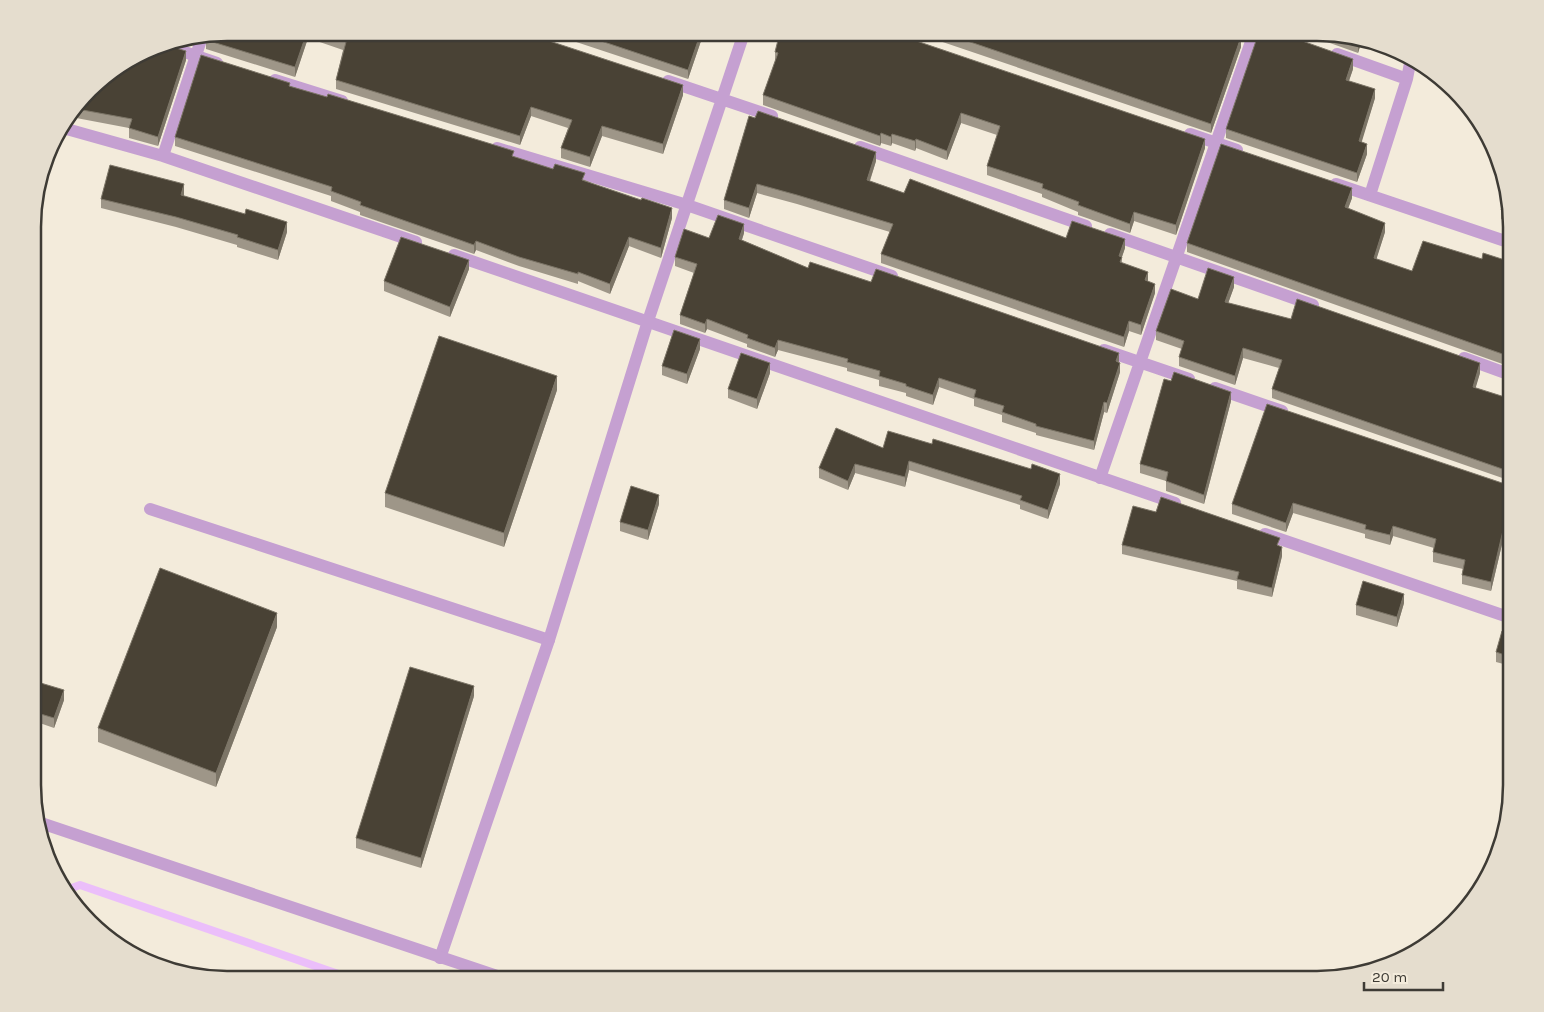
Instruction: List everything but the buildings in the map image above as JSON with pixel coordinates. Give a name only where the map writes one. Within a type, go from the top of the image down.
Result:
[{"type":"street","points":[[440,958],[549,640],[648,321],[741,41]]},
{"type":"street","points":[[1100,478],[1139,362],[1178,258],[1251,41]]},
{"type":"street","points":[[163,156],[200,43]]},
{"type":"street","points":[[175,49],[234,68]]},
{"type":"street","points":[[1323,49],[1408,79]]},
{"type":"street","points":[[1370,195],[1408,79],[1410,66]]},
{"type":"street","points":[[262,76],[356,105]]},
{"type":"street","points":[[658,78],[787,122]]},
{"type":"street","points":[[69,130],[163,156],[424,245]]},
{"type":"street","points":[[1179,131],[1253,156]]},
{"type":"street","points":[[852,144],[1326,310]]},
{"type":"street","points":[[489,145],[687,206],[904,280]]},
{"type":"street","points":[[1325,180],[1503,240]]},
{"type":"street","points":[[443,251],[1184,507]]},
{"type":"street","points":[[1092,346],[1297,416]]},
{"type":"street","points":[[1456,355],[1503,372]]},
{"type":"street","points":[[150,509],[549,640]]},
{"type":"street","points":[[1250,529],[1503,615]]},
{"type":"street","points":[[46,825],[481,971]]},
{"type":"waterway","points":[[73,888],[80,885],[330,971]]}]
